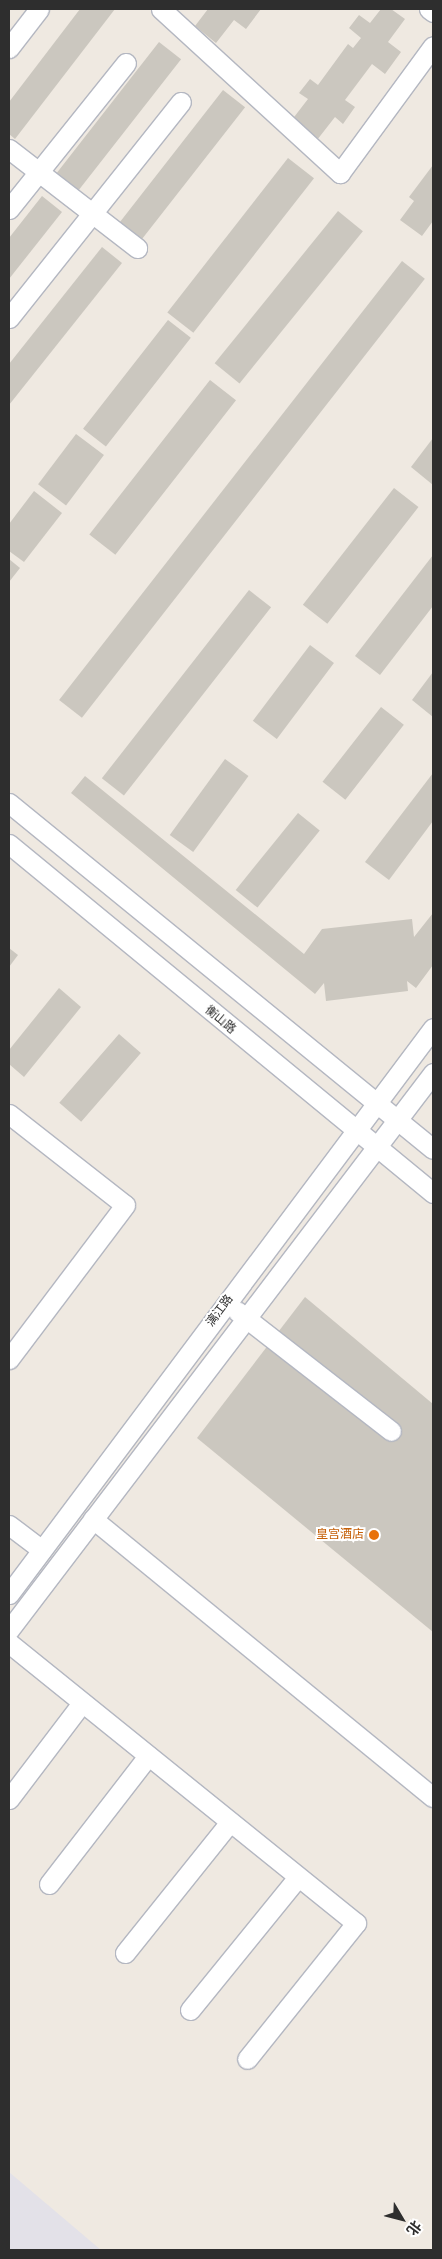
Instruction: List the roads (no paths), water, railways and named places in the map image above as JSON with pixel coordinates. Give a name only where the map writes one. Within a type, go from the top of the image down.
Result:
[{"type":"street","points":[[9,48],[39,9]]},
{"type":"street","points":[[161,9],[340,173],[433,46]]},
{"type":"street","points":[[430,9],[433,12]]},
{"type":"street","points":[[9,209],[126,63]]},
{"type":"street","points":[[9,318],[181,102]]},
{"type":"street","points":[[9,149],[91,215],[137,248]]},
{"type":"street","points":[[9,803],[433,1149]]},
{"type":"street","name":"衡山路","points":[[9,844],[433,1194]]},
{"type":"street","name":"漓江路","points":[[9,1594],[433,1028]]},
{"type":"street","name":"漓江路","points":[[9,1630],[433,1073]]},
{"type":"street","points":[[9,1114],[125,1205],[9,1359]]},
{"type":"street","points":[[227,1302],[391,1431]]},
{"type":"street","points":[[93,1519],[433,1797]]},
{"type":"street","points":[[9,1525],[42,1550]]},
{"type":"street","points":[[9,1644],[356,1924],[247,2059]]},
{"type":"street","points":[[9,1799],[82,1703]]},
{"type":"street","points":[[49,1884],[148,1756]]},
{"type":"street","points":[[125,1953],[230,1822]]},
{"type":"street","points":[[190,2010],[298,1877]]},
{"type":"place","name":"皇宫酒店","points":[[374,1535]]}]
